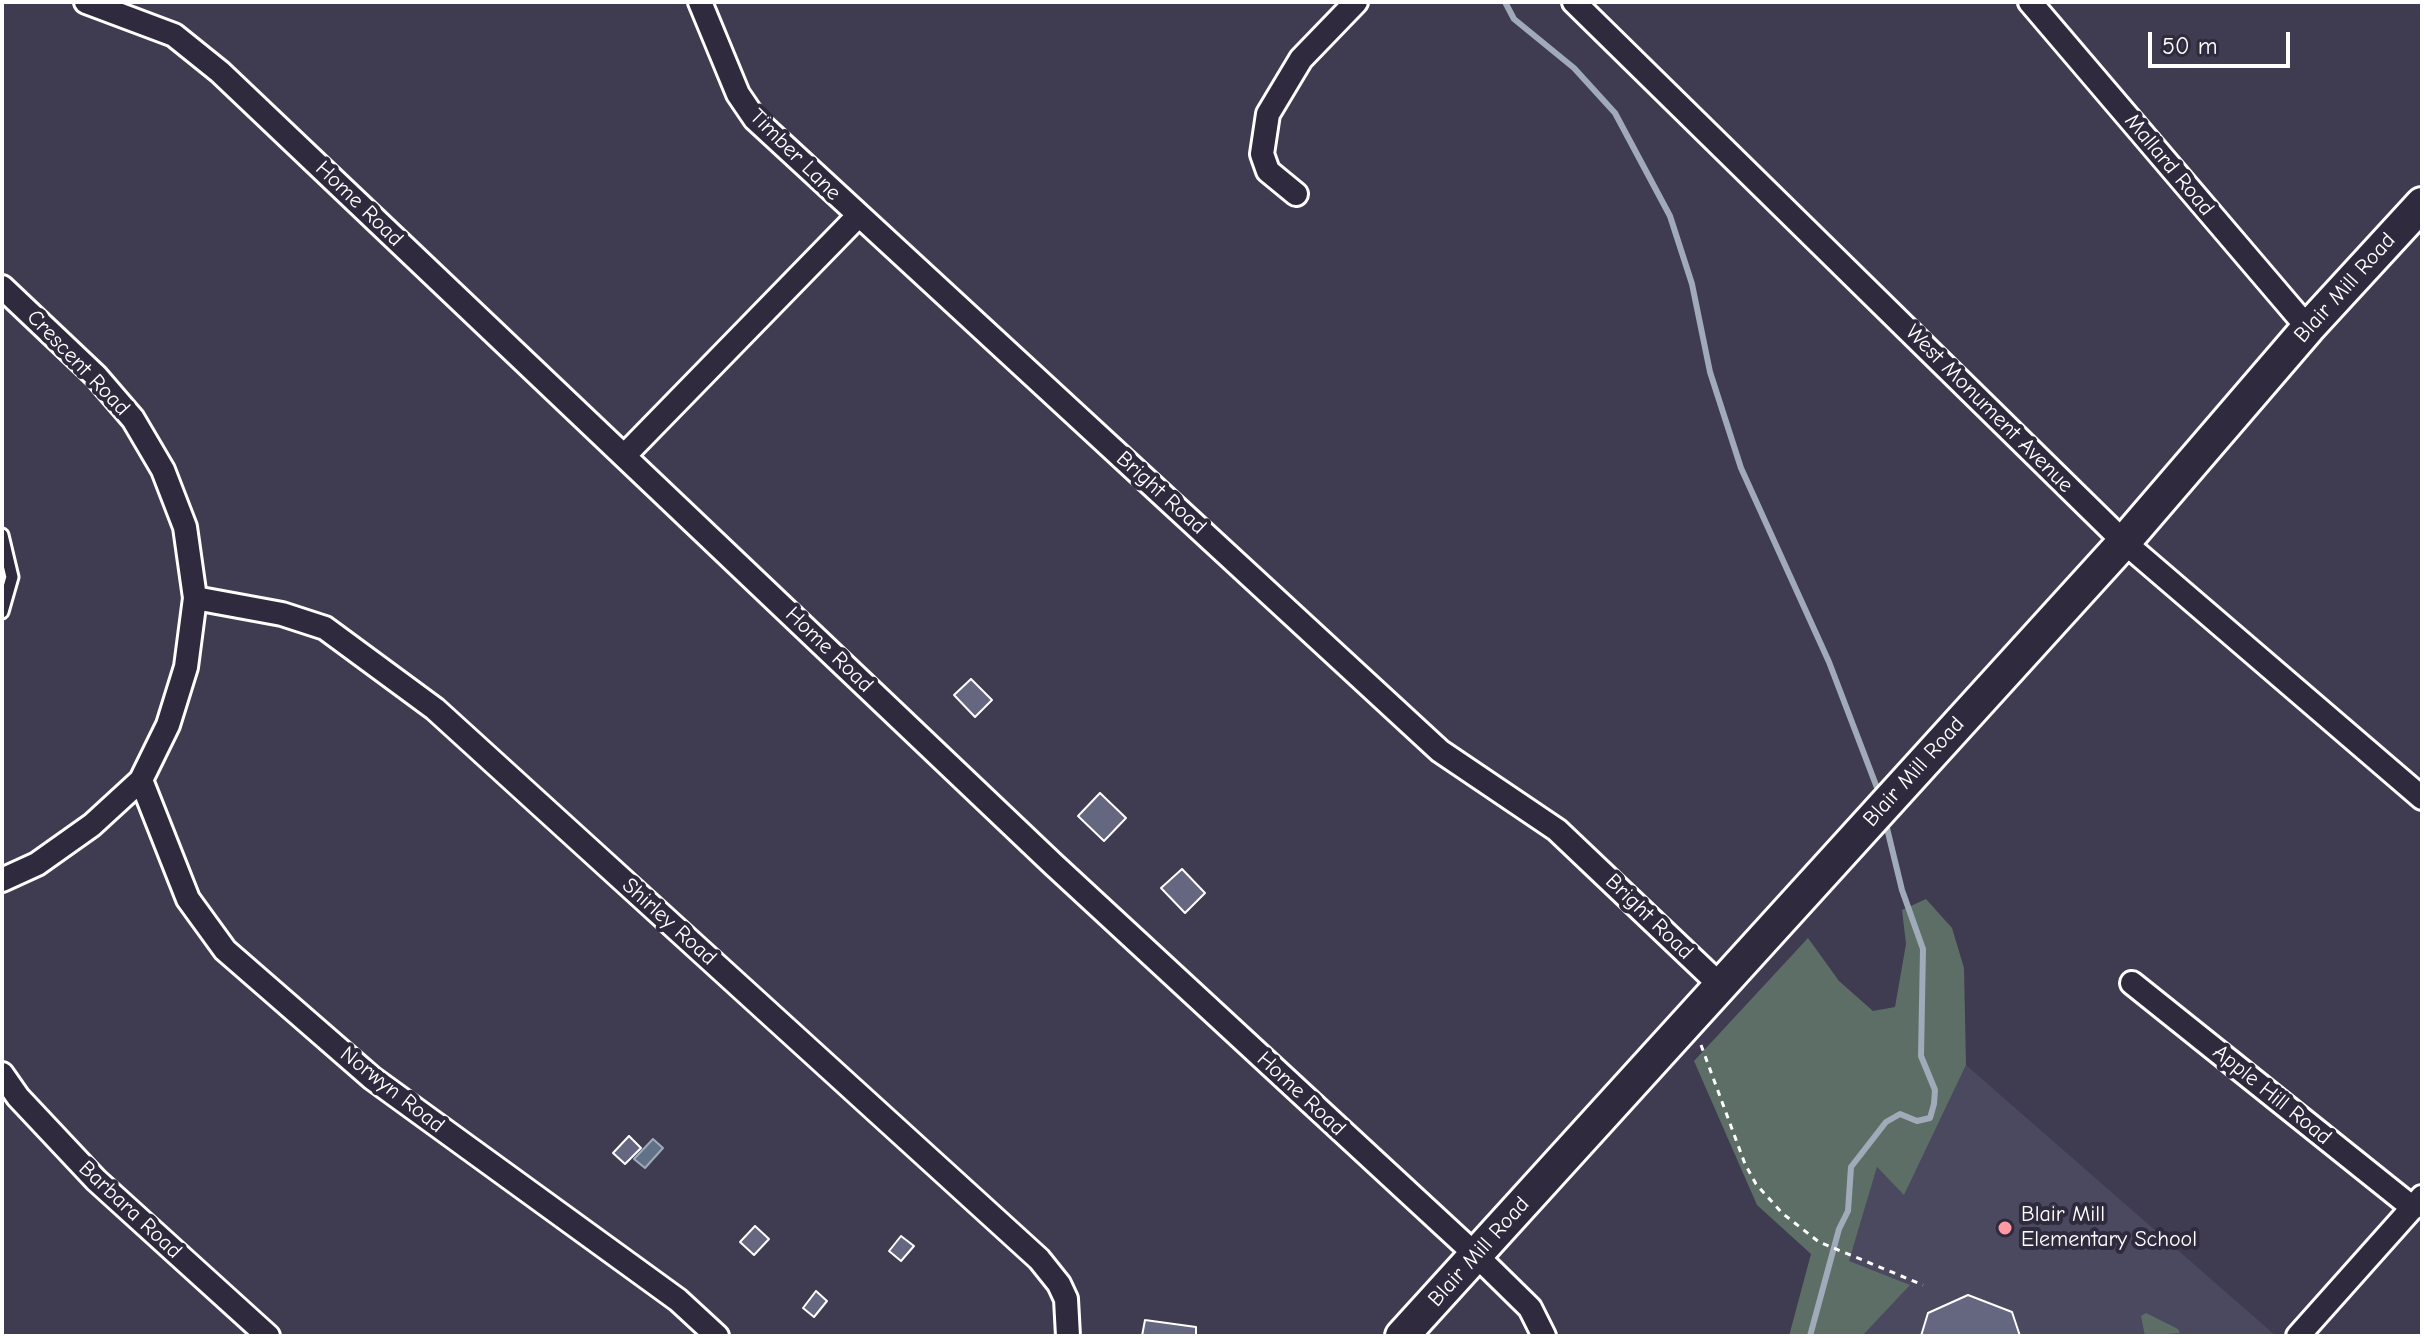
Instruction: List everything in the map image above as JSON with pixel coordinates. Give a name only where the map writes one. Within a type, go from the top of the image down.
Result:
[{"type":"main road","name":"Blair Mill Road","points":[[1402,1336],[2124,542],[2308,328],[2422,204]]},
{"type":"street","name":"Home Road","points":[[86,2],[174,35],[198,52],[1053,864],[1477,1256],[1530,1308],[1544,1336]]},
{"type":"street","name":"Timber Lane","points":[[700,2],[738,94],[755,119],[858,216]]},
{"type":"street","points":[[1296,194],[1281,185],[1265,162],[1262,134],[1268,114],[1301,59],[1356,2]]},
{"type":"street","name":"West Monument Avenue","points":[[1574,2],[1597,10],[2124,542],[2422,798]]},
{"type":"street","name":"Mallard Road","points":[[2030,2],[2308,328]]},
{"type":"street","points":[[624,456],[858,216]]},
{"type":"street","name":"Bright Road","points":[[858,216],[1440,751],[1557,830],[1719,984]]},
{"type":"street","name":"Crescent Road","points":[[2,287],[96,376],[133,419],[163,470],[185,527],[195,598],[186,667],[168,725],[141,780],[92,825],[37,864],[2,880]]},
{"type":"street","name":"Shirley Road","points":[[195,598],[282,614],[325,628],[435,709],[1039,1259],[1059,1284],[1066,1299],[1068,1336]]},
{"type":"street","name":"Norwyn Road","points":[[141,780],[188,899],[225,950],[372,1078],[678,1300],[717,1336]]},
{"type":"street","name":"Apple Hill Road","points":[[2132,983],[2417,1202]]},
{"type":"street","name":"Barbara Road","points":[[2,1074],[18,1097],[96,1180],[268,1336]]},
{"type":"street","points":[[2298,1336],[2417,1202]]},
{"type":"lane","points":[[2,535],[12,577],[2,612]]},
{"type":"path","points":[[1691,1016],[1725,1115],[1756,1184],[1782,1213],[1819,1242],[1923,1285]]},
{"type":"shaded area","name":"Blair Mill Elementary School","points":[[1966,1065],[2276,1336],[1826,1336],[1877,1167],[1904,1194]]},
{"type":"shaded area","points":[[653,1139],[663,1148],[645,1168],[634,1159]]},
{"type":"green space","points":[[1926,899],[1952,928],[1964,968],[1966,1065],[1904,1195],[1877,1167],[1849,1261],[1910,1285],[1862,1336],[1789,1336],[1811,1254],[1757,1205],[1694,1061],[1808,938],[1839,981],[1873,1011],[1895,1007],[1906,944],[1902,910]]},
{"type":"green space","points":[[2146,1313],[2178,1329],[2180,1333],[2145,1336],[2141,1316]]},
{"type":"building","points":[[971,679],[992,700],[975,717],[954,695]]},
{"type":"building","points":[[1100,793],[1126,818],[1104,841],[1078,816]]},
{"type":"building","points":[[1182,869],[1205,893],[1185,913],[1161,888]]},
{"type":"building","points":[[629,1136],[641,1148],[625,1164],[613,1153]]},
{"type":"building","points":[[755,1226],[769,1239],[754,1255],[740,1242]]},
{"type":"building","points":[[901,1236],[914,1246],[901,1261],[889,1251]]},
{"type":"building","points":[[816,1291],[827,1301],[814,1317],[803,1308]]},
{"type":"building","name":"Blair Mill Elementary School","points":[[1968,1295],[2012,1312],[2020,1336],[1921,1336],[1928,1313]]},
{"type":"building","points":[[1145,1320],[1196,1327],[1196,1336],[1142,1336]]},
{"type":"waterway","points":[[1505,2],[1514,19],[1574,68],[1615,113],[1670,216],[1692,284],[1710,372],[1741,468],[1829,662],[1879,793]]},
{"type":"waterway","points":[[1810,1336],[1839,1229],[1848,1211],[1851,1167],[1886,1122],[1900,1114],[1917,1121],[1930,1118],[1934,1104],[1935,1090],[1921,1056],[1923,949],[1902,890],[1885,820]]},
{"type":"place","name":"Blair Mill Elementary School","points":[[2005,1228]]}]
